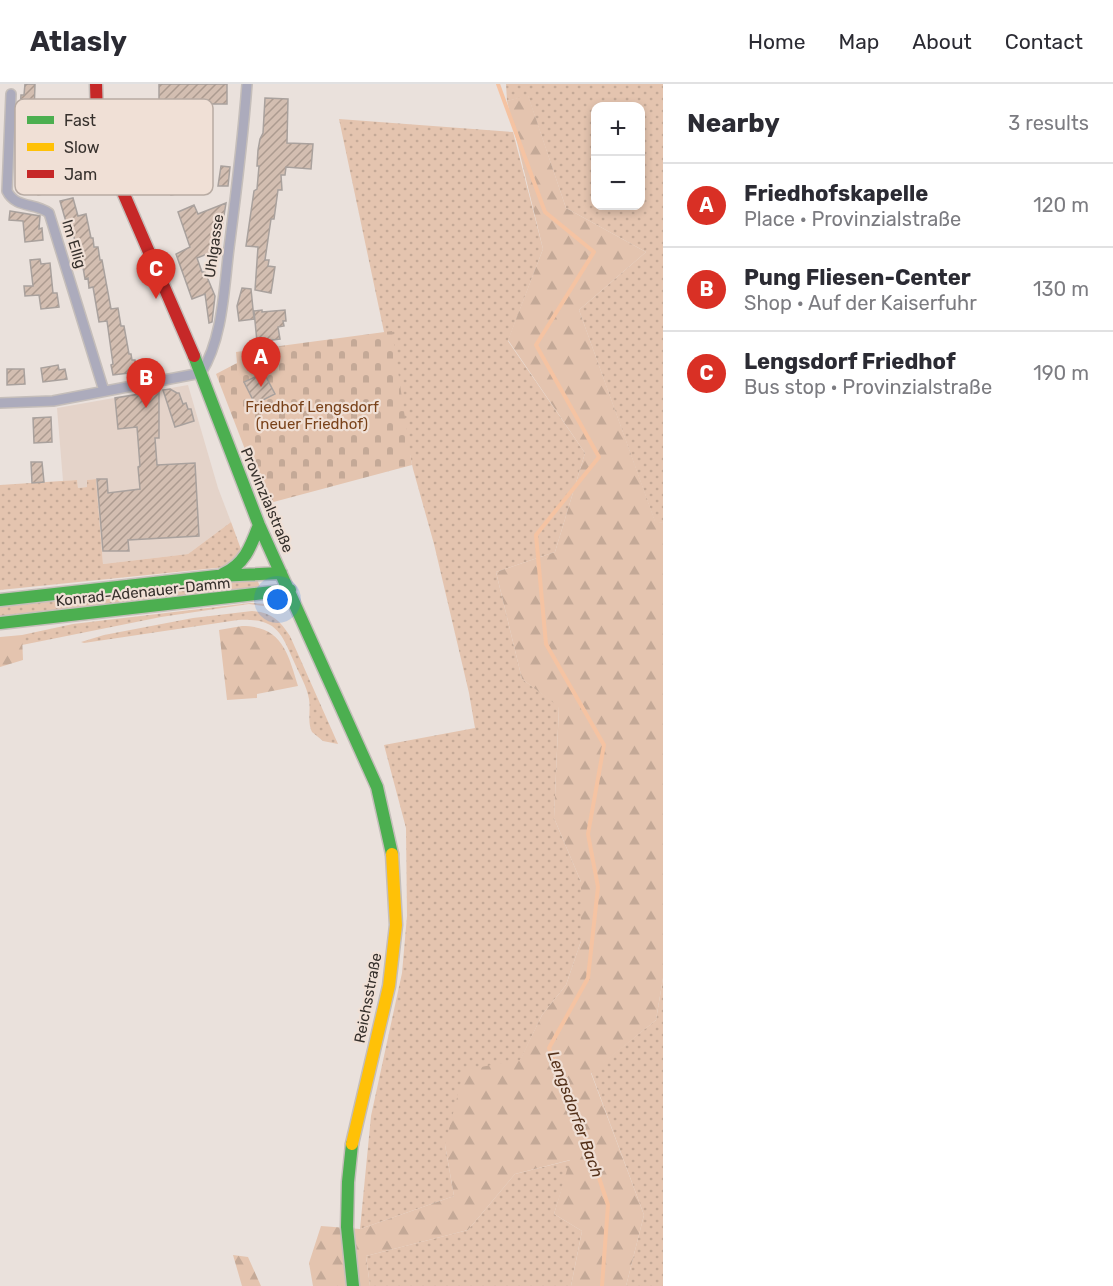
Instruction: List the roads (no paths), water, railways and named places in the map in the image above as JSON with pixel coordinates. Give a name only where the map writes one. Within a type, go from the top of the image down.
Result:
[{"type":"main road","name":"Provinzialstraße","points":[[96,84],[96,99]]},
{"type":"main road","name":"Provinzialstraße","points":[[124,195],[201,373],[259,525],[290,590]]},
{"type":"main road","points":[[217,576],[234,570],[248,555],[259,525]]},
{"type":"main road","name":"Konrad-Adenauer-Damm","points":[[0,600],[217,576],[281,573]]},
{"type":"main road","name":"Konrad-Adenauer-Damm","points":[[0,623],[290,590]]},
{"type":"main road","name":"Reichsstraße","points":[[290,590],[377,787],[394,861],[396,925],[389,986],[353,1136],[348,1182],[347,1227],[353,1286]]},
{"type":"street","name":"Uhlgasse","points":[[201,373],[211,355],[221,308],[240,164],[247,84]]},
{"type":"street","name":"Im Ellig","points":[[11,94],[7,191],[16,203],[43,208],[49,213],[104,391]]},
{"type":"street","points":[[0,403],[53,400],[201,373]]},
{"type":"waterway","name":"Lengsdorfer Bach","points":[[498,84],[545,212],[594,252],[536,345],[599,457],[536,535],[546,644],[604,745],[588,834],[598,887],[588,978],[549,1048],[579,1117],[608,1205],[602,1286]]},
{"type":"place","name":"Lengsdorf Friedhof","points":[[156,299]]},
{"type":"place","name":"Friedhofskapelle","points":[[261,387]]},
{"type":"place","name":"Pung Fliesen-Center","points":[[146,408]]},
{"type":"park label","name":"Friedhof Lengsdorf (neuer Friedhof)","points":[[312,416]]}]
